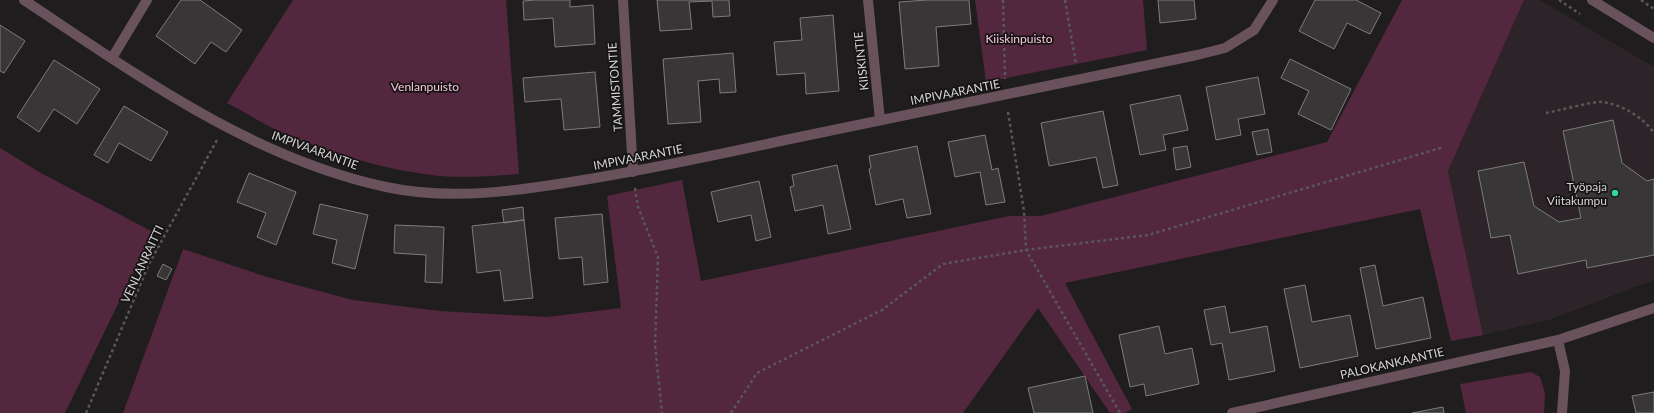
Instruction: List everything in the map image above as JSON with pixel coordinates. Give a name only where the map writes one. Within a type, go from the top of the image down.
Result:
[{"type":"street","name":"IMPIVAARANTIE","points":[[24,0],[112,58],[224,127],[298,160],[379,185],[418,192],[455,194],[525,190],[633,172],[1197,56],[1225,48],[1254,30],[1272,0]]},
{"type":"street","points":[[112,58],[147,0]]},
{"type":"street","name":"TAMMISTONTIE","points":[[623,0],[633,172]]},
{"type":"street","name":"KIISKINTIE","points":[[868,0],[880,120]]},
{"type":"street","points":[[1592,0],[1654,38]]},
{"type":"street","name":"PALOKANKAANTIE","points":[[1232,413],[1558,340],[1654,308]]},
{"type":"street","points":[[1558,340],[1565,371],[1562,413]]},
{"type":"path","points":[[1003,0],[1005,96],[1024,211],[1026,250],[1120,413]]},
{"type":"path","points":[[1065,0],[1079,80]]},
{"type":"path","points":[[1641,0],[1654,9]]},
{"type":"path","points":[[1546,113],[1601,102],[1628,110],[1654,133]]},
{"type":"path","name":"VENLANRAITTI","points":[[86,413],[150,264],[224,127]]},
{"type":"path","points":[[731,413],[757,373],[882,310],[944,264],[1026,250],[1148,235],[1444,146]]},
{"type":"path","points":[[633,172],[638,207],[658,257],[655,345],[662,413]]},
{"type":"shaded area","points":[[1524,0],[1540,0],[1654,67],[1654,280],[1549,320],[1483,335],[1448,171]]},
{"type":"green space","name":"Venlanpuisto","points":[[293,0],[506,0],[519,174],[449,177],[399,170],[378,165],[339,154],[300,140],[274,129],[227,103]]},
{"type":"green space","name":"Kiiskinpuisto","points":[[975,0],[1143,0],[1147,50],[986,82]]},
{"type":"green space","points":[[1402,0],[1524,0],[1448,171],[1483,335],[1451,341],[1420,209],[1065,283],[1132,409],[1125,413],[1110,413],[1038,308],[963,413],[123,413],[183,249],[267,277],[353,300],[440,311],[547,317],[621,308],[607,196],[682,180],[701,281],[1009,216],[1041,216],[1327,142]]},
{"type":"green space","points":[[0,148],[41,173],[153,232],[65,413],[0,413]]},
{"type":"green space","points":[[1531,372],[1540,377],[1545,393],[1544,413],[1466,413],[1460,384]]},
{"type":"building","points":[[181,0],[200,0],[242,30],[226,52],[211,42],[195,64],[156,36]]},
{"type":"building","points":[[570,0],[570,7],[593,5],[595,44],[555,47],[553,18],[524,20],[523,1]]},
{"type":"building","points":[[657,0],[729,0],[730,16],[713,17],[712,1],[689,2],[692,29],[660,31]]},
{"type":"building","points":[[969,0],[971,24],[936,27],[939,66],[905,69],[899,2]]},
{"type":"building","points":[[1158,0],[1194,0],[1196,19],[1160,23]]},
{"type":"building","points":[[1315,0],[1356,0],[1381,13],[1370,34],[1347,23],[1334,49],[1299,31]]},
{"type":"building","points":[[833,15],[839,91],[806,94],[805,73],[777,75],[774,42],[802,40],[800,18]]},
{"type":"building","points":[[0,25],[25,41],[4,73],[0,71]]},
{"type":"building","points":[[733,53],[736,92],[720,93],[719,79],[698,81],[701,122],[668,124],[663,59]]},
{"type":"building","points":[[1290,59],[1351,89],[1331,130],[1298,114],[1309,91],[1281,78]]},
{"type":"building","points":[[54,60],[100,89],[77,124],[54,109],[39,132],[17,117]]},
{"type":"building","points":[[595,72],[600,127],[564,130],[561,99],[525,102],[523,78]]},
{"type":"building","points":[[1258,77],[1265,114],[1238,119],[1241,135],[1216,140],[1206,87]]},
{"type":"building","points":[[1180,95],[1188,130],[1163,135],[1166,150],[1140,155],[1130,105]]},
{"type":"building","points":[[124,106],[168,132],[151,161],[119,143],[108,163],[94,155]]},
{"type":"building","points":[[1103,111],[1118,185],[1103,188],[1096,157],[1049,166],[1041,123]]},
{"type":"building","name":"Työpaja Viitakumpu","points":[[1613,120],[1622,163],[1647,181],[1654,179],[1654,255],[1587,268],[1586,260],[1518,274],[1510,235],[1491,238],[1478,171],[1524,162],[1534,206],[1559,222],[1581,218],[1563,131]]},
{"type":"building","points":[[1268,129],[1272,152],[1257,155],[1252,132]]},
{"type":"building","points":[[985,135],[992,170],[998,168],[1005,202],[986,205],[980,172],[955,177],[948,142]]},
{"type":"building","points":[[917,146],[931,214],[907,218],[903,199],[876,205],[869,169],[871,168],[869,156]]},
{"type":"building","points":[[1187,146],[1191,167],[1176,170],[1173,148]]},
{"type":"building","points":[[837,165],[851,229],[828,234],[823,205],[795,211],[790,187],[794,186],[792,175]]},
{"type":"building","points":[[249,173],[296,192],[276,245],[257,237],[266,213],[237,202]]},
{"type":"building","points":[[759,181],[771,237],[756,241],[751,215],[718,222],[711,192]]},
{"type":"building","points":[[320,204],[368,215],[355,269],[332,263],[337,240],[313,234]]},
{"type":"building","points":[[523,207],[524,220],[504,223],[502,210]]},
{"type":"building","points":[[602,214],[608,282],[584,285],[582,257],[559,259],[555,218]]},
{"type":"building","points":[[524,220],[533,298],[504,301],[500,270],[477,273],[472,226]]},
{"type":"building","points":[[395,225],[444,227],[442,283],[425,282],[426,255],[394,253]]},
{"type":"building","points":[[163,264],[172,269],[166,280],[157,276]]},
{"type":"building","points":[[1375,265],[1383,306],[1423,297],[1431,338],[1376,349],[1360,268]]},
{"type":"building","points":[[1305,285],[1312,322],[1350,315],[1358,356],[1300,368],[1284,289]]},
{"type":"building","points":[[1225,306],[1230,333],[1267,326],[1275,371],[1229,380],[1222,343],[1211,345],[1204,310]]},
{"type":"building","points":[[1159,326],[1165,354],[1192,348],[1199,384],[1146,396],[1144,384],[1130,387],[1119,335]]},
{"type":"building","points":[[1085,376],[1093,413],[1034,413],[1028,388]]},
{"type":"building","points":[[1654,392],[1654,413],[1636,413],[1632,396]]},
{"type":"building","points":[[1443,407],[1444,413],[1412,413]]},
{"type":"place","name":"Työpaja Viitakumpu","points":[[1615,193]]}]
